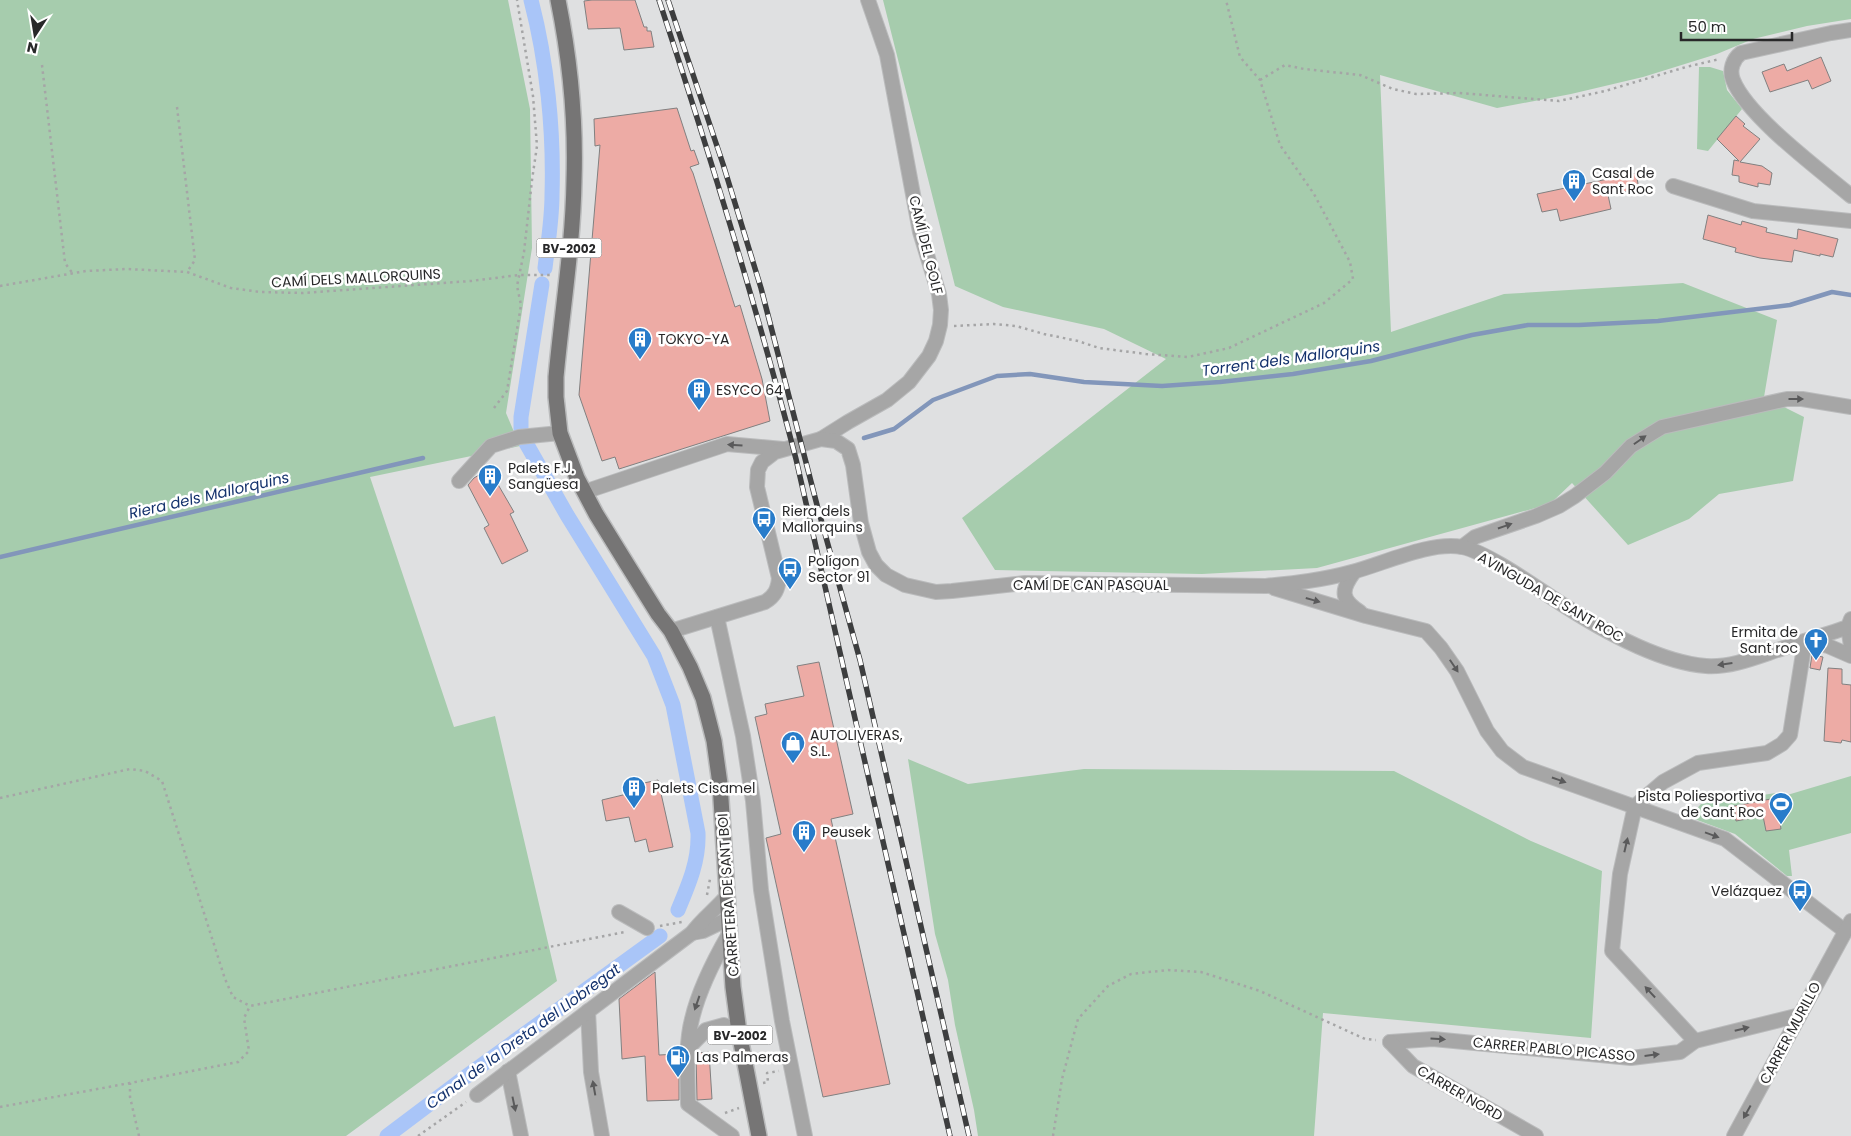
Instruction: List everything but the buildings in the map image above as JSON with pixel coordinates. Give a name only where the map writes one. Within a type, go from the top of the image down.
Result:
[{"type":"main road","name":"BV-2002","points":[[558,0],[569,66],[574,144],[573,214],[556,377],[560,432],[568,458],[584,492],[658,614],[671,631]]},
{"type":"main road","name":"CARRETERA DE SANT BOI","points":[[671,631],[690,667],[703,698],[714,741],[722,808],[733,987],[739,1032],[759,1136]]},
{"type":"street","name":"CAMÍ DEL GOLF","points":[[821,439],[887,400],[908,382],[929,356],[940,326],[940,294],[920,232],[887,55],[868,0]]},
{"type":"street","points":[[1851,30],[1741,53],[1736,57],[1733,64],[1733,80],[1745,99],[1778,134],[1851,196]]},
{"type":"street","points":[[1673,186],[1753,211],[1851,221]]},
{"type":"street","points":[[1462,547],[1475,537],[1559,506],[1605,473],[1631,446],[1662,427],[1787,399],[1802,399],[1851,407]]},
{"type":"street","points":[[459,481],[491,446],[519,437],[560,432]]},
{"type":"street","points":[[671,631],[765,602],[772,598],[776,592],[779,578],[756,478],[762,462],[775,452],[821,439]]},
{"type":"street","name":"CAMÍ DE CAN PASQUAL","points":[[821,439],[836,441],[848,449],[853,465],[861,523],[869,552],[876,565],[886,575],[906,585],[936,592],[952,592],[1025,583],[1266,586]]},
{"type":"street","points":[[584,492],[727,444],[783,449]]},
{"type":"street","name":"AVINGUDA DE SANT ROC","points":[[1266,586],[1305,583],[1354,572],[1392,559],[1436,548],[1462,547],[1507,569],[1561,604],[1650,652],[1684,663],[1707,666],[1744,661],[1805,641],[1849,623]]},
{"type":"street","points":[[1354,572],[1344,588],[1345,598],[1349,605],[1366,616]]},
{"type":"street","points":[[1266,586],[1366,616],[1426,631],[1457,671],[1487,731],[1502,751],[1523,767],[1725,840],[1848,926]]},
{"type":"street","points":[[717,617],[743,736],[753,802],[761,890],[782,1021],[806,1136]]},
{"type":"street","points":[[1849,623],[1851,646]]},
{"type":"street","points":[[1695,1041],[1612,951],[1620,874],[1635,806],[1663,782],[1698,763],[1767,753],[1782,744],[1790,735],[1805,641],[1828,646],[1851,656]]},
{"type":"street","points":[[477,1095],[700,925],[726,897]]},
{"type":"street","points":[[619,912],[647,928]]},
{"type":"street","points":[[700,925],[729,926],[705,981],[692,1020],[688,1048],[688,1104],[732,1136]]},
{"type":"street","points":[[700,925],[709,933],[714,942],[715,958]]},
{"type":"street","name":"CARRER MURILLO","points":[[1734,1136],[1848,926]]},
{"type":"street","points":[[588,1011],[591,1072],[602,1136]]},
{"type":"street","name":"CARRER PABLO PICASSO","points":[[1390,1042],[1433,1039],[1631,1058],[1680,1052],[1695,1041],[1800,1015]]},
{"type":"street","points":[[688,1048],[706,1030],[724,1024],[739,1032]]},
{"type":"street","name":"CARRER NORD","points":[[1390,1042],[1413,1066],[1536,1136]]},
{"type":"street","points":[[508,1071],[521,1136]]},
{"type":"path","points":[[494,408],[507,391],[521,304],[517,286],[524,252],[537,146],[533,96],[518,0]]},
{"type":"path","points":[[940,326],[994,324],[1016,326],[1099,348],[1188,357],[1229,348],[1324,304],[1354,279],[1350,262],[1314,194],[1280,145],[1260,80],[1240,57],[1226,0]]},
{"type":"path","points":[[1260,80],[1285,65],[1360,75],[1393,89],[1416,94],[1459,93],[1559,101],[1605,91],[1686,67],[1736,57]]},
{"type":"path","points":[[42,65],[65,263],[73,274]]},
{"type":"path","points":[[177,107],[195,260],[187,272]]},
{"type":"path","name":"CAMÍ DELS MALLORQUINS","points":[[0,286],[73,274],[127,269],[187,272],[231,288],[260,292],[303,293],[472,282],[519,275],[567,274]]},
{"type":"path","points":[[0,798],[130,769],[145,771],[162,781],[225,979],[233,997],[250,1006],[647,928],[700,925]]},
{"type":"path","name":"CARRETERA DE SANT BOI","points":[[700,925],[710,877]]},
{"type":"path","points":[[1053,1136],[1062,1079],[1078,1019],[1108,986],[1131,974],[1168,970],[1201,972],[1260,991],[1364,1039],[1390,1042]]},
{"type":"path","points":[[0,1107],[238,1062],[249,1051],[244,1018],[250,1006]]},
{"type":"path","points":[[762,1083],[768,1082],[767,1073],[793,1068]]},
{"type":"path","points":[[130,1083],[130,1097],[139,1136]]},
{"type":"path","points":[[418,1136],[477,1095]]},
{"type":"green space","points":[[0,0],[508,0],[530,109],[532,248],[506,413],[520,446],[370,477],[454,727],[495,716],[557,981],[346,1136],[0,1136]]},
{"type":"green space","points":[[883,0],[1851,0],[1851,19],[1807,26],[1753,39],[1717,54],[1643,77],[1571,94],[1497,108],[1380,75],[1391,332],[1504,294],[1683,283],[1777,320],[1764,397],[1804,417],[1793,481],[1719,494],[1689,519],[1628,545],[1572,483],[1550,504],[1317,568],[1202,574],[995,570],[962,518],[1166,359],[1104,329],[1003,307],[955,286]]},
{"type":"green space","points":[[1699,67],[1710,67],[1723,71],[1727,90],[1742,109],[1708,151],[1697,149]]},
{"type":"green space","points":[[908,759],[968,784],[1084,769],[1394,771],[1531,841],[1602,871],[1591,1038],[1323,1013],[1314,1136],[978,1136],[955,1025],[948,980],[935,934]]},
{"type":"green space","name":"Pista Poliesportiva de Sant Roc","points":[[1851,776],[1851,833],[1789,850],[1792,876],[1787,876],[1735,834],[1689,817],[1701,804],[1776,793],[1777,798]]},
{"type":"waterway","name":"Canal de la Dreta del Llobregat","points":[[531,0],[545,72],[552,146],[550,231],[545,268]]},
{"type":"waterway","name":"Canal de la Dreta del Llobregat","points":[[521,429],[521,417],[542,284]]},
{"type":"waterway","name":"Torrent dels Mallorquins","points":[[864,438],[894,429],[933,400],[997,376],[1030,374],[1084,382],[1162,386],[1220,382],[1293,374],[1371,361],[1472,335],[1528,325],[1579,325],[1658,321],[1790,305],[1832,292],[1851,295]]},
{"type":"waterway","name":"Canal de la Dreta del Llobregat","points":[[526,443],[567,515],[654,656],[673,705],[698,833],[695,863],[678,910]]},
{"type":"waterway","name":"Riera dels Mallorquins","points":[[0,557],[423,458]]},
{"type":"waterway","name":"Canal de la Dreta del Llobregat","points":[[387,1136],[660,936]]},
{"type":"railway","points":[[659,0],[731,228],[765,343],[796,459],[950,1136]]},
{"type":"railway","points":[[668,0],[723,164],[761,288],[817,505],[860,660],[969,1136]]},
{"type":"place","name":"Casal de Sant Roc","points":[[1574,202]]},
{"type":"place","name":"TOKYO-YA","points":[[640,360]]},
{"type":"place","name":"ESYCO 64","points":[[699,411]]},
{"type":"place","name":"Palets F.J. Sangüesa","points":[[490,497]]},
{"type":"place","name":"Riera dels Mallorquins","points":[[764,540]]},
{"type":"place","name":"Polígon Sector 91","points":[[790,590]]},
{"type":"place","name":"Ermita de Sant roc","points":[[1816,661]]},
{"type":"place","name":"AUTOLIVERAS, S.L.","points":[[793,764]]},
{"type":"place","name":"Palets Cisamel","points":[[634,809]]},
{"type":"place","name":"Pista Poliesportiva de Sant Roc","points":[[1781,825]]},
{"type":"place","name":"Peusek","points":[[804,853]]},
{"type":"place","name":"Velázquez","points":[[1800,912]]},
{"type":"place","name":"Las Palmeras","points":[[678,1078]]}]
